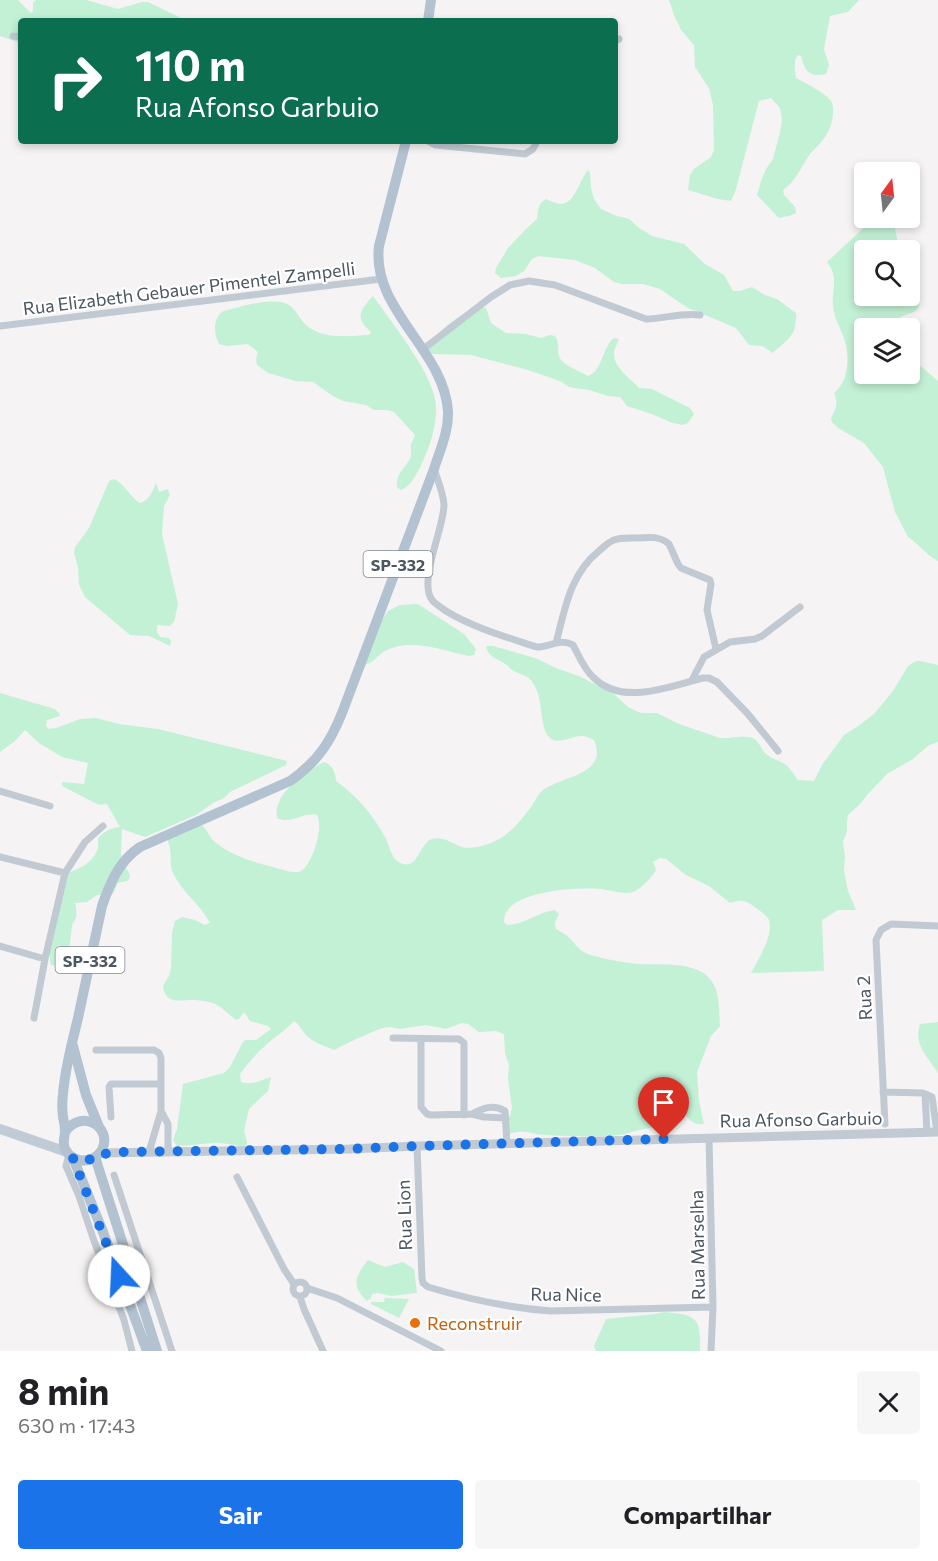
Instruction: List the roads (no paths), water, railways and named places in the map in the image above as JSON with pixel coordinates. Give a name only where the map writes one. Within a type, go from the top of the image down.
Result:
[{"type":"main road","points":[[428,18],[431,0]]},
{"type":"main road","name":"SP-332","points":[[147,1351],[103,1232],[67,1148],[62,1109],[72,1043],[108,887],[118,869],[133,851],[191,823],[290,781],[309,767],[329,742],[434,469],[447,426],[447,402],[441,380],[388,295],[378,264],[379,246],[405,144]]},
{"type":"main road","name":"SP-332","points":[[72,1043],[86,1095],[99,1127]]},
{"type":"main road","points":[[67,1148],[69,1126],[81,1120],[94,1123],[104,1137],[100,1151],[157,1351]]},
{"type":"main road","points":[[0,1129],[49,1146],[67,1148],[84,1161],[100,1151]]},
{"type":"street","points":[[13,36],[18,37]]},
{"type":"street","points":[[433,144],[525,154],[533,149],[536,144]]},
{"type":"street","name":"Rua Elizabeth Gebauer Pimentel Zampelli","points":[[0,326],[381,279]]},
{"type":"street","points":[[422,350],[491,297],[510,285],[529,281],[555,285],[646,320],[686,314],[700,315]]},
{"type":"street","points":[[434,469],[442,492],[444,507],[427,580],[427,588],[434,602],[457,617],[487,631],[537,647],[567,642],[573,645],[598,682],[616,690],[633,694],[709,678],[717,682],[748,714],[778,751]]},
{"type":"street","points":[[556,643],[571,588],[591,557],[619,538],[654,537],[669,544],[681,568],[710,580],[707,610],[716,649]]},
{"type":"street","points":[[692,681],[704,657],[729,642],[762,636],[800,607]]},
{"type":"street","points":[[0,791],[50,806]]},
{"type":"street","points":[[34,1018],[65,873],[85,842],[103,826]]},
{"type":"street","points":[[0,856],[65,873]]},
{"type":"street","name":"Rua 2","points":[[885,1124],[876,940],[878,934],[891,924],[938,926]]},
{"type":"street","points":[[0,946],[45,959]]},
{"type":"street","points":[[393,1038],[459,1039],[464,1043],[468,1114]]},
{"type":"street","points":[[421,1039],[422,1107],[427,1114],[468,1114],[484,1107],[500,1108],[505,1111],[507,1144]]},
{"type":"street","points":[[96,1050],[154,1050],[159,1053],[161,1058],[161,1111],[149,1152]]},
{"type":"street","points":[[111,1118],[108,1093],[111,1084],[160,1084]]},
{"type":"street","points":[[884,1092],[926,1094],[932,1097],[934,1099],[934,1132]]},
{"type":"street","points":[[161,1111],[168,1124],[168,1151]]},
{"type":"street","name":"Rua Afonso Garbuio","points":[[100,1151],[108,1154],[349,1149],[934,1132]]},
{"type":"street","name":"Rua Marselha","points":[[709,1138],[713,1308],[711,1351]]},
{"type":"street","name":"Rua Lion","points":[[417,1146],[423,1283]]},
{"type":"street","points":[[67,1148],[66,1166],[124,1320],[132,1351]]},
{"type":"street","points":[[114,1175],[172,1351]]},
{"type":"street","points":[[237,1177],[294,1284]]},
{"type":"street","points":[[294,1284],[302,1282],[308,1288],[337,1298],[441,1351]]},
{"type":"street","name":"Rua Nice","points":[[423,1283],[437,1290],[525,1309],[551,1311],[713,1308]]},
{"type":"street","points":[[294,1284],[293,1292],[300,1297],[323,1351]]},
{"type":"street","points":[[300,1297],[306,1294],[308,1288]]},
{"type":"place","name":"Reconstruir","points":[[415,1323]]}]
